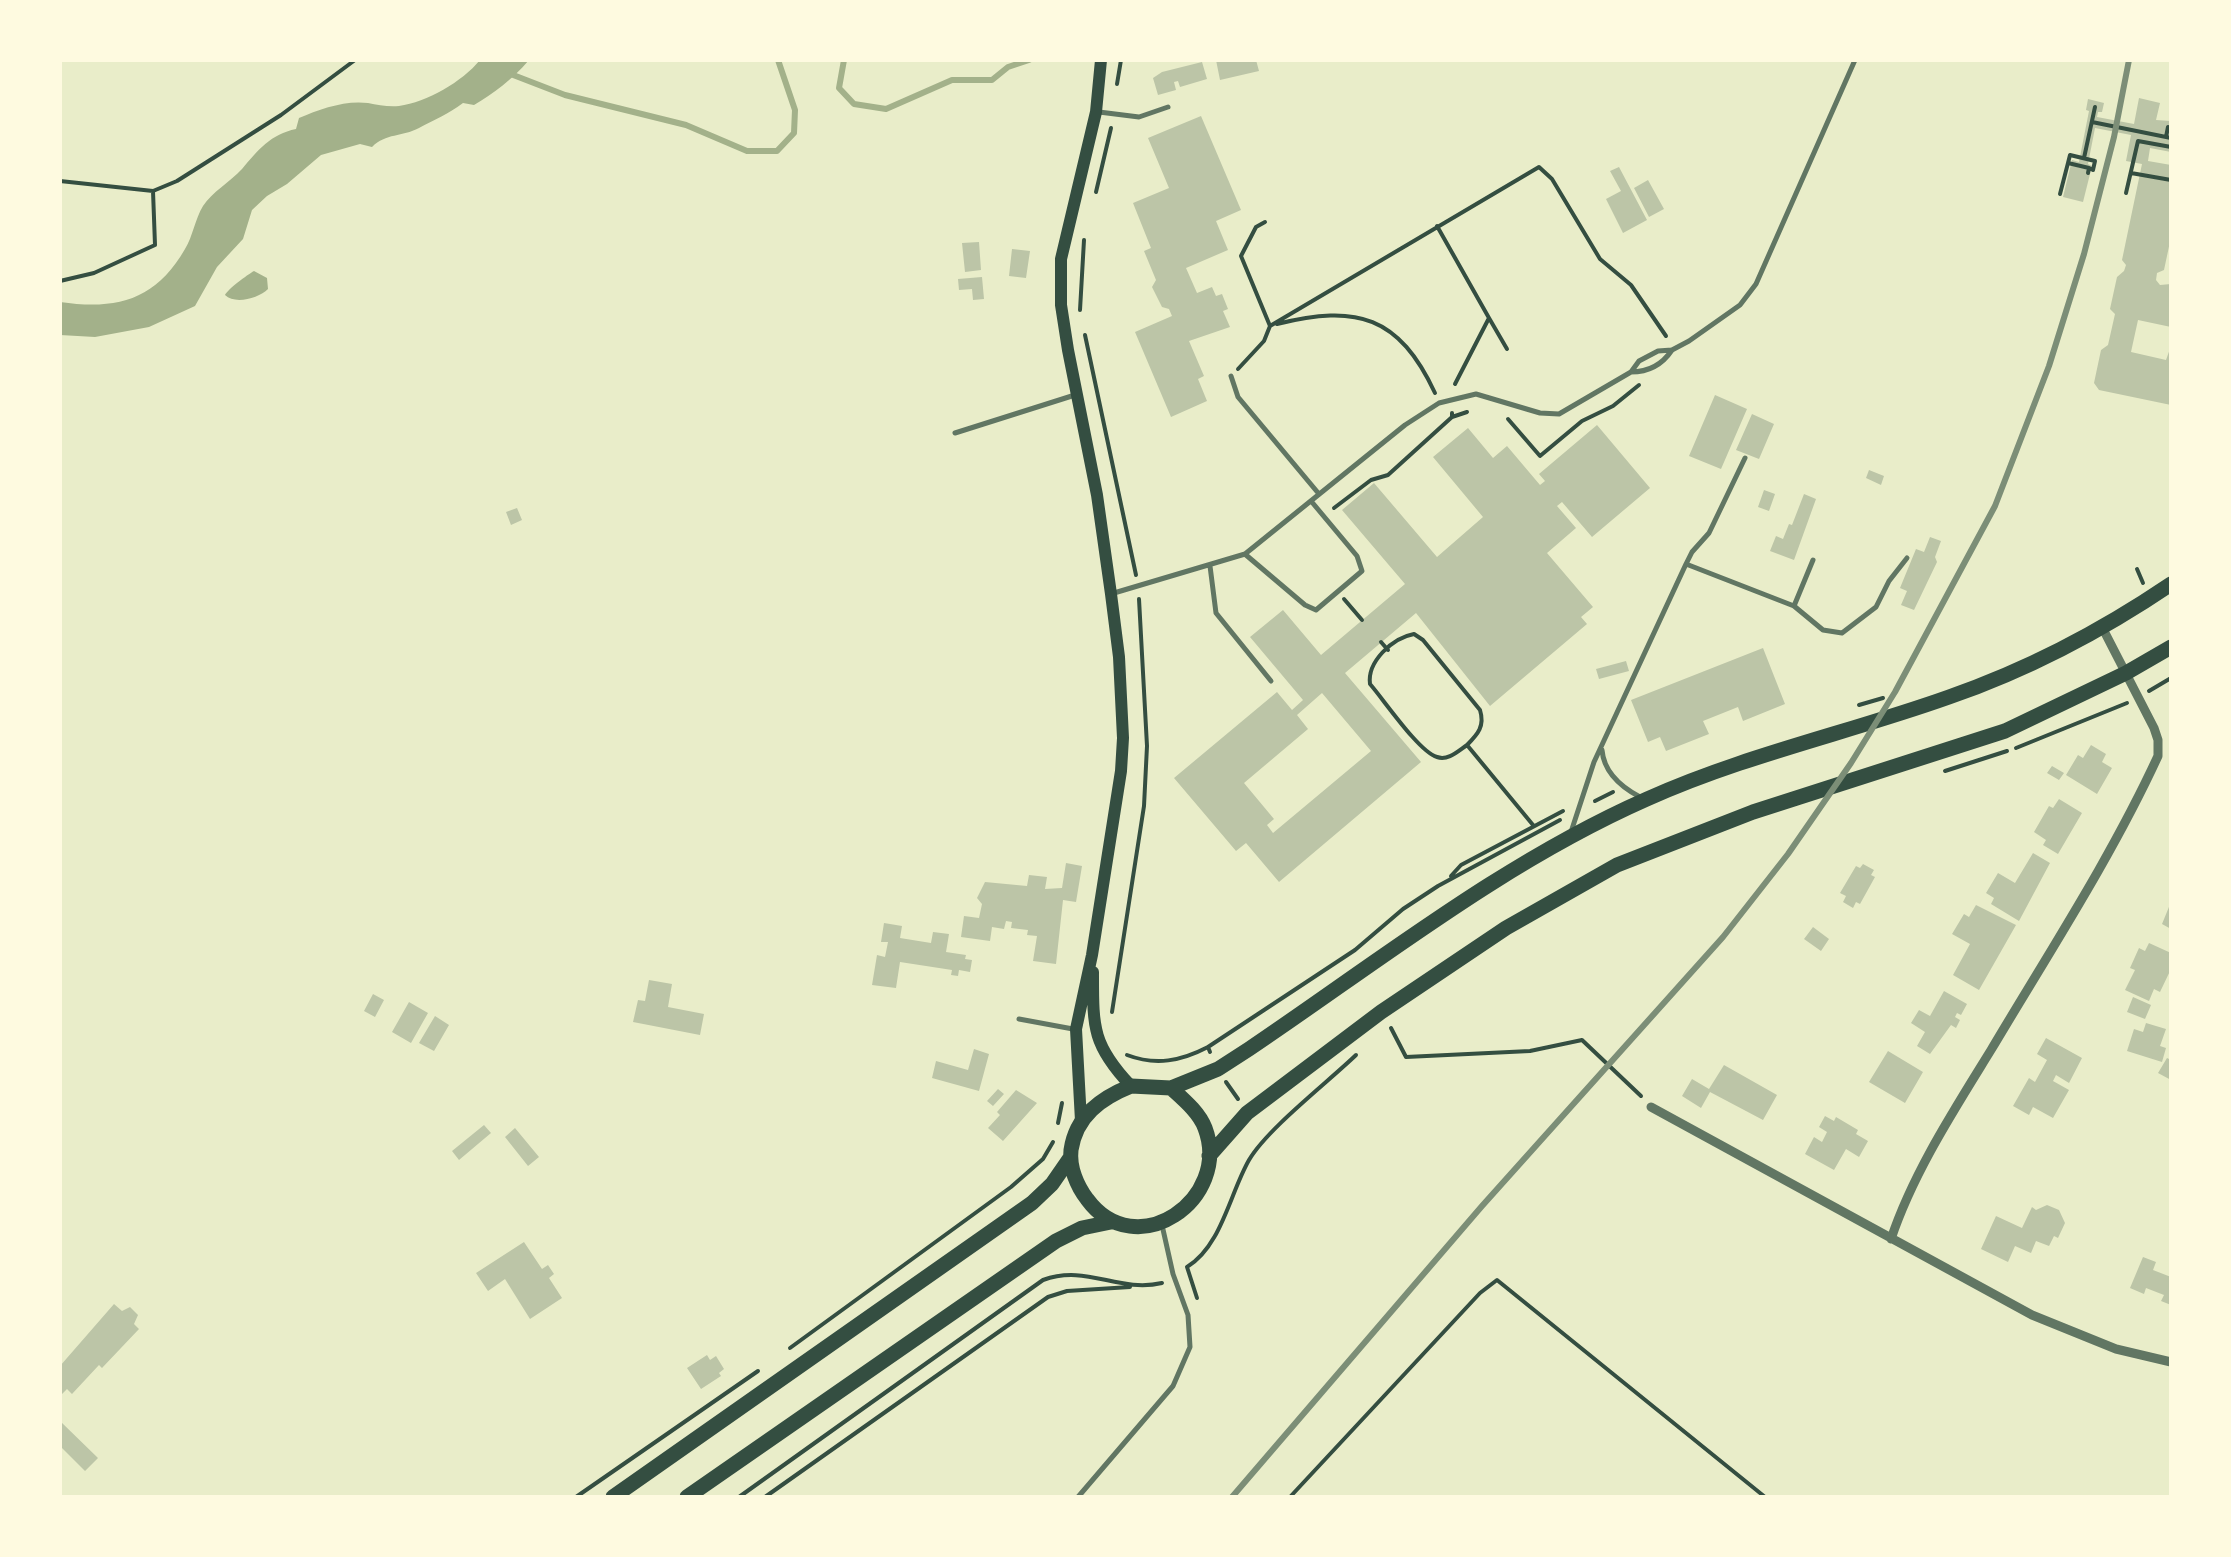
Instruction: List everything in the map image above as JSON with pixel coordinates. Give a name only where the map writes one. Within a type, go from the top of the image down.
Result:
[{"type":"highway","points":[[613,1497],[1032,1203],[1052,1184],[1070,1158],[1081,1121],[1095,1104],[1131,1086],[1171,1088],[1218,1069],[1486,888],[1569,837],[1645,800],[1764,753],[1944,699],[2028,665],[2171,584]]},
{"type":"highway","points":[[1209,1156],[1247,1113],[1381,1012],[1506,928],[1617,865],[1753,812],[2005,731],[2126,673],[2171,646]]},
{"type":"highway","points":[[687,1497],[1056,1241],[1082,1228],[1111,1222],[1162,1224],[1178,1216],[1206,1178],[1209,1156],[1205,1128],[1191,1106],[1171,1088]]},
{"type":"highway","points":[[1070,1158],[1078,1186],[1090,1204],[1111,1222]]},
{"type":"main road","points":[[1081,1121],[1076,1029],[1092,955],[1124,738],[1111,594],[1062,304],[1061,259],[1096,112],[1102,60]]},
{"type":"main road","points":[[1092,955],[1095,1032],[1102,1052],[1131,1086]]},
{"type":"street","points":[[1890,1240],[1901,1209],[2158,756],[2158,740],[2102,626]]},
{"type":"street","points":[[1651,1108],[2032,1315],[2116,1349],[2171,1362]]},
{"type":"lane","points":[[1631,372],[1644,372],[1665,360],[1672,350],[1740,305],[1756,284],[1856,60]]},
{"type":"lane","points":[[1096,112],[1139,118],[1168,107]]},
{"type":"lane","points":[[1111,594],[1245,554],[1405,425],[1440,403],[1476,394],[1559,414],[1631,372],[1640,361],[1658,351],[1672,350]]},
{"type":"lane","points":[[1232,376],[1238,397],[1319,494]]},
{"type":"lane","points":[[955,432],[1078,394]]},
{"type":"lane","points":[[1569,837],[1603,742],[1692,552],[1710,533],[1745,458]]},
{"type":"lane","points":[[1245,554],[1305,606],[1316,610],[1362,571],[1356,556],[1311,502]]},
{"type":"lane","points":[[1686,564],[1794,606],[1823,630],[1842,634],[1876,607],[1888,581],[1907,558]]},
{"type":"lane","points":[[1794,606],[1813,560]]},
{"type":"lane","points":[[1210,566],[1216,612],[1271,681]]},
{"type":"lane","points":[[1603,742],[1602,757],[1617,782],[1645,800]]},
{"type":"lane","points":[[1019,1019],[1076,1029]]},
{"type":"lane","points":[[1078,1497],[1173,1386],[1190,1347],[1188,1315],[1173,1274],[1162,1224]]},
{"type":"path","points":[[60,182],[153,191],[176,181],[281,115],[354,60]]},
{"type":"path","points":[[1095,198],[1121,60]]},
{"type":"path","points":[[2084,156],[2094,107]]},
{"type":"path","points":[[2092,122],[2168,138],[2168,128]]},
{"type":"path","points":[[2126,194],[2138,141],[2171,147]]},
{"type":"path","points":[[2060,194],[2070,155],[2096,161],[2094,170],[2088,171],[2068,163]]},
{"type":"path","points":[[1232,376],[1264,341],[1270,326],[1538,168],[1552,179],[1600,259],[1631,284],[1672,350]]},
{"type":"path","points":[[2131,172],[2171,180]]},
{"type":"path","points":[[60,281],[94,273],[155,245],[153,191]]},
{"type":"path","points":[[1265,222],[1256,227],[1241,256],[1270,326]]},
{"type":"path","points":[[1437,226],[1507,349]]},
{"type":"path","points":[[1080,312],[1085,238]]},
{"type":"path","points":[[1270,326],[1318,314],[1352,315],[1390,330],[1420,362],[1435,392],[1453,399]]},
{"type":"path","points":[[1452,417],[1462,367],[1489,318]]},
{"type":"path","points":[[1084,330],[1138,586],[1147,746],[1144,806],[1112,1014]]},
{"type":"path","points":[[1502,414],[1540,456],[1582,421],[1613,406],[1650,379]]},
{"type":"path","points":[[1319,494],[1334,508],[1371,480],[1388,476],[1452,417],[1472,410]]},
{"type":"path","points":[[1338,592],[1362,620]]},
{"type":"path","points":[[1414,634],[1423,640],[1480,710],[1483,720],[1466,745],[1448,757],[1437,757],[1424,749],[1370,684],[1368,672],[1373,662],[1404,636],[1414,634]]},
{"type":"path","points":[[1381,642],[1388,650]]},
{"type":"path","points":[[2136,698],[2171,678]]},
{"type":"path","points":[[1466,745],[1533,825]]},
{"type":"path","points":[[1208,1047],[1356,950],[1403,908],[1445,882],[1461,865],[1617,782]]},
{"type":"path","points":[[1381,1035],[1391,1028],[1406,1057],[1530,1051],[1585,1042],[1634,1088]]},
{"type":"path","points":[[1118,1049],[1124,1054]]},
{"type":"path","points":[[765,1497],[1048,1297],[1067,1291],[1163,1283],[1193,1264],[1203,1253],[1250,1158],[1358,1054]]},
{"type":"path","points":[[782,1354],[996,1198],[1042,1159],[1052,1144],[1065,1086]]},
{"type":"path","points":[[740,1497],[1032,1286],[1073,1273],[1137,1286]]},
{"type":"path","points":[[1290,1497],[1480,1292],[1497,1280],[1765,1497]]},
{"type":"path","points":[[576,1497],[767,1364]]},
{"type":"shaded area","points":[[480,60],[529,60],[503,86],[474,105],[463,103],[419,128],[383,139],[372,147],[360,144],[321,155],[252,210],[243,239],[217,267],[195,306],[149,327],[95,337],[60,335],[60,302],[116,302],[147,291],[161,280],[185,249],[207,201],[266,144],[296,129],[299,118],[342,104],[410,104],[454,83]]},
{"type":"shaded area","points":[[254,271],[267,278],[268,289],[247,299],[235,300],[225,295],[234,286]]},
{"type":"building","points":[[1216,60],[1256,60],[1259,71],[1220,80]]},
{"type":"building","points":[[1202,62],[1207,79],[1180,87],[1178,81],[1174,82],[1176,90],[1158,95],[1153,78]]},
{"type":"building","points":[[2139,98],[2160,103],[2156,120],[2171,121],[2171,152],[2150,148],[2148,161],[2171,165],[2171,237],[2164,270],[2157,273],[2156,280],[2160,285],[2171,284],[2171,327],[2138,320],[2131,352],[2166,360],[2171,346],[2171,405],[2099,390],[2094,383],[2115,314],[2110,309],[2117,277],[2126,265],[2122,260],[2142,164],[2126,161],[2131,135],[2095,128],[2088,164],[2092,166],[2083,202],[2063,197],[2072,160],[2079,162],[2088,99],[2104,103],[2097,117],[2134,124]]},
{"type":"building","points":[[1201,116],[1241,210],[1216,221],[1228,250],[1186,268],[1197,293],[1212,287],[1216,296],[1222,294],[1228,309],[1223,311],[1230,327],[1189,341],[1204,376],[1198,379],[1207,401],[1171,417],[1135,332],[1172,316],[1169,309],[1162,307],[1152,287],[1156,280],[1144,251],[1151,248],[1133,203],[1169,188],[1148,138]]},
{"type":"building","points":[[1619,167],[1647,220],[1623,233],[1606,199],[1621,191],[1610,171]]},
{"type":"building","points":[[1648,180],[1664,209],[1649,217],[1634,188]]},
{"type":"building","points":[[979,242],[981,270],[965,272],[962,243]]},
{"type":"building","points":[[1012,249],[1030,251],[1026,278],[1009,276]]},
{"type":"building","points":[[982,277],[984,299],[973,300],[972,289],[959,290],[958,279]]},
{"type":"building","points":[[1715,395],[1747,409],[1721,469],[1689,456]]},
{"type":"building","points":[[1752,414],[1774,424],[1759,459],[1736,450]]},
{"type":"building","points":[[1597,425],[1650,488],[1592,537],[1562,502],[1557,506],[1576,528],[1547,553],[1593,607],[1581,617],[1587,624],[1490,706],[1416,613],[1345,673],[1421,762],[1279,882],[1246,843],[1236,851],[1174,778],[1277,692],[1292,710],[1303,700],[1250,637],[1283,610],[1321,655],[1405,584],[1342,510],[1374,483],[1437,557],[1483,517],[1433,457],[1468,428],[1493,458],[1507,446],[1540,485],[1545,481],[1539,474]],"holes":[[[1322,693],[1371,751],[1273,833],[1267,825],[1274,819],[1244,783],[1308,729],[1297,715]]]},
{"type":"building","points":[[1869,470],[1884,476],[1881,485],[1866,478]]},
{"type":"building","points":[[1764,490],[1775,494],[1769,511],[1758,507]]},
{"type":"building","points":[[1804,494],[1816,499],[1794,560],[1770,551],[1776,536],[1783,539],[1789,524],[1792,525]]},
{"type":"building","points":[[517,508],[522,520],[511,525],[506,512]]},
{"type":"building","points":[[1930,537],[1941,541],[1937,562],[1914,610],[1901,605],[1907,591],[1900,588],[1916,549],[1924,552]]},
{"type":"building","points":[[1763,648],[1785,704],[1743,721],[1738,707],[1703,721],[1709,734],[1666,751],[1660,737],[1648,742],[1631,700]]},
{"type":"building","points":[[1626,661],[1629,671],[1599,679],[1596,669]]},
{"type":"building","points":[[2091,745],[2106,754],[2102,762],[2112,768],[2097,794],[2066,775],[2078,755],[2083,758]]},
{"type":"building","points":[[2052,766],[2064,773],[2059,780],[2047,773]]},
{"type":"building","points":[[2059,799],[2082,813],[2058,854],[2043,845],[2046,840],[2034,832],[2049,806],[2053,808]]},
{"type":"building","points":[[2033,853],[2050,863],[2019,921],[1991,904],[1994,898],[1986,893],[1998,873],[2015,883]]},
{"type":"building","points":[[1066,863],[1082,866],[1076,902],[1063,900],[1056,964],[1033,961],[1037,936],[1027,935],[1028,930],[1011,928],[1012,922],[1006,921],[1004,929],[992,927],[990,941],[961,937],[964,916],[979,918],[982,904],[977,898],[985,882],[1027,886],[1029,875],[1047,877],[1045,889],[1062,888]]},
{"type":"building","points":[[1863,864],[1874,870],[1871,875],[1875,877],[1860,904],[1856,902],[1853,908],[1843,902],[1846,896],[1840,893],[1856,866],[1860,868]]},
{"type":"building","points":[[2171,902],[2171,929],[2162,924]]},
{"type":"building","points":[[1976,905],[2016,925],[1979,990],[1953,975],[1970,944],[1952,934],[1964,914],[1969,917]]},
{"type":"building","points":[[884,923],[902,926],[900,938],[931,943],[933,932],[949,934],[946,952],[966,955],[965,959],[972,960],[970,972],[959,970],[958,976],[951,975],[952,970],[900,962],[896,988],[872,985],[877,955],[885,957],[888,942],[881,942]]},
{"type":"building","points":[[1813,927],[1829,939],[1821,951],[1804,939]]},
{"type":"building","points":[[2149,943],[2171,953],[2171,969],[2160,992],[2154,989],[2149,1001],[2125,990],[2135,970],[2130,968],[2139,948],[2145,951]]},
{"type":"building","points":[[649,980],[672,984],[668,1007],[704,1014],[700,1035],[633,1022],[638,1000],[645,1001]]},
{"type":"building","points":[[1944,991],[1967,1004],[1961,1015],[1957,1013],[1955,1017],[1960,1020],[1956,1028],[1951,1025],[1930,1054],[1917,1046],[1925,1032],[1911,1023],[1919,1010],[1930,1016]]},
{"type":"building","points":[[373,994],[384,1000],[375,1017],[364,1011]]},
{"type":"building","points":[[2133,997],[2151,1005],[2145,1019],[2127,1012]]},
{"type":"building","points":[[409,1002],[428,1013],[411,1043],[392,1032]]},
{"type":"building","points":[[435,1016],[449,1025],[434,1051],[419,1043]]},
{"type":"building","points":[[2146,1023],[2166,1029],[2160,1046],[2166,1048],[2162,1062],[2127,1051],[2134,1029],[2143,1032]]},
{"type":"building","points":[[2046,1038],[2082,1058],[2069,1083],[2056,1075],[2053,1081],[2069,1090],[2053,1118],[2033,1107],[2029,1115],[2013,1106],[2029,1078],[2035,1082],[2047,1060],[2037,1054]]},
{"type":"building","points":[[974,1049],[989,1054],[979,1091],[932,1078],[936,1061],[968,1070]]},
{"type":"building","points":[[1888,1051],[1923,1072],[1905,1103],[1869,1082]]},
{"type":"building","points":[[2167,1058],[2171,1060],[2171,1080],[2158,1073]]},
{"type":"building","points":[[1724,1065],[1777,1095],[1763,1120],[1710,1092],[1701,1108],[1682,1096],[1692,1079],[1709,1089]]},
{"type":"building","points":[[998,1089],[1004,1094],[993,1106],[987,1101]]},
{"type":"building","points":[[1016,1090],[1037,1103],[1003,1141],[988,1128]]},
{"type":"building","points":[[1825,1116],[1834,1121],[1836,1117],[1868,1141],[1859,1157],[1846,1149],[1834,1170],[1805,1154],[1814,1137],[1822,1142],[1827,1132],[1819,1127]]},
{"type":"building","points":[[484,1125],[491,1133],[459,1160],[452,1151]]},
{"type":"building","points":[[515,1128],[539,1157],[528,1166],[505,1137]]},
{"type":"building","points":[[2047,1205],[2059,1210],[2065,1223],[2049,1246],[2036,1241],[2031,1253],[2015,1246],[2008,1262],[1981,1249],[1996,1216],[2022,1228],[2032,1207],[2036,1210]]},
{"type":"building","points":[[524,1242],[542,1269],[548,1265],[554,1274],[549,1278],[562,1298],[530,1319],[505,1279],[488,1291],[476,1273]]},
{"type":"building","points":[[2143,1257],[2156,1262],[2153,1270],[2171,1277],[2171,1305],[2161,1301],[2164,1295],[2146,1288],[2144,1294],[2130,1288]]},
{"type":"building","points":[[114,1304],[122,1311],[130,1307],[138,1315],[134,1324],[139,1329],[72,1394],[67,1389],[60,1396],[60,1366]]},
{"type":"building","points":[[707,1355],[710,1360],[716,1356],[724,1369],[719,1373],[721,1376],[701,1389],[687,1368]]},
{"type":"building","points":[[60,1421],[98,1458],[85,1471],[60,1446]]},
{"type":"waterway","points":[[508,73],[565,95],[686,125],[747,151],[777,151],[794,133],[795,110],[778,60]]},
{"type":"waterway","points":[[844,60],[839,88],[854,104],[886,109],[952,80],[992,80],[1008,67],[1029,60]]},
{"type":"railway","points":[[1232,1497],[1482,1206],[1723,937],[1788,854],[1851,763],[1895,692],[1995,506],[2049,366],[2084,254],[2129,60]]}]
